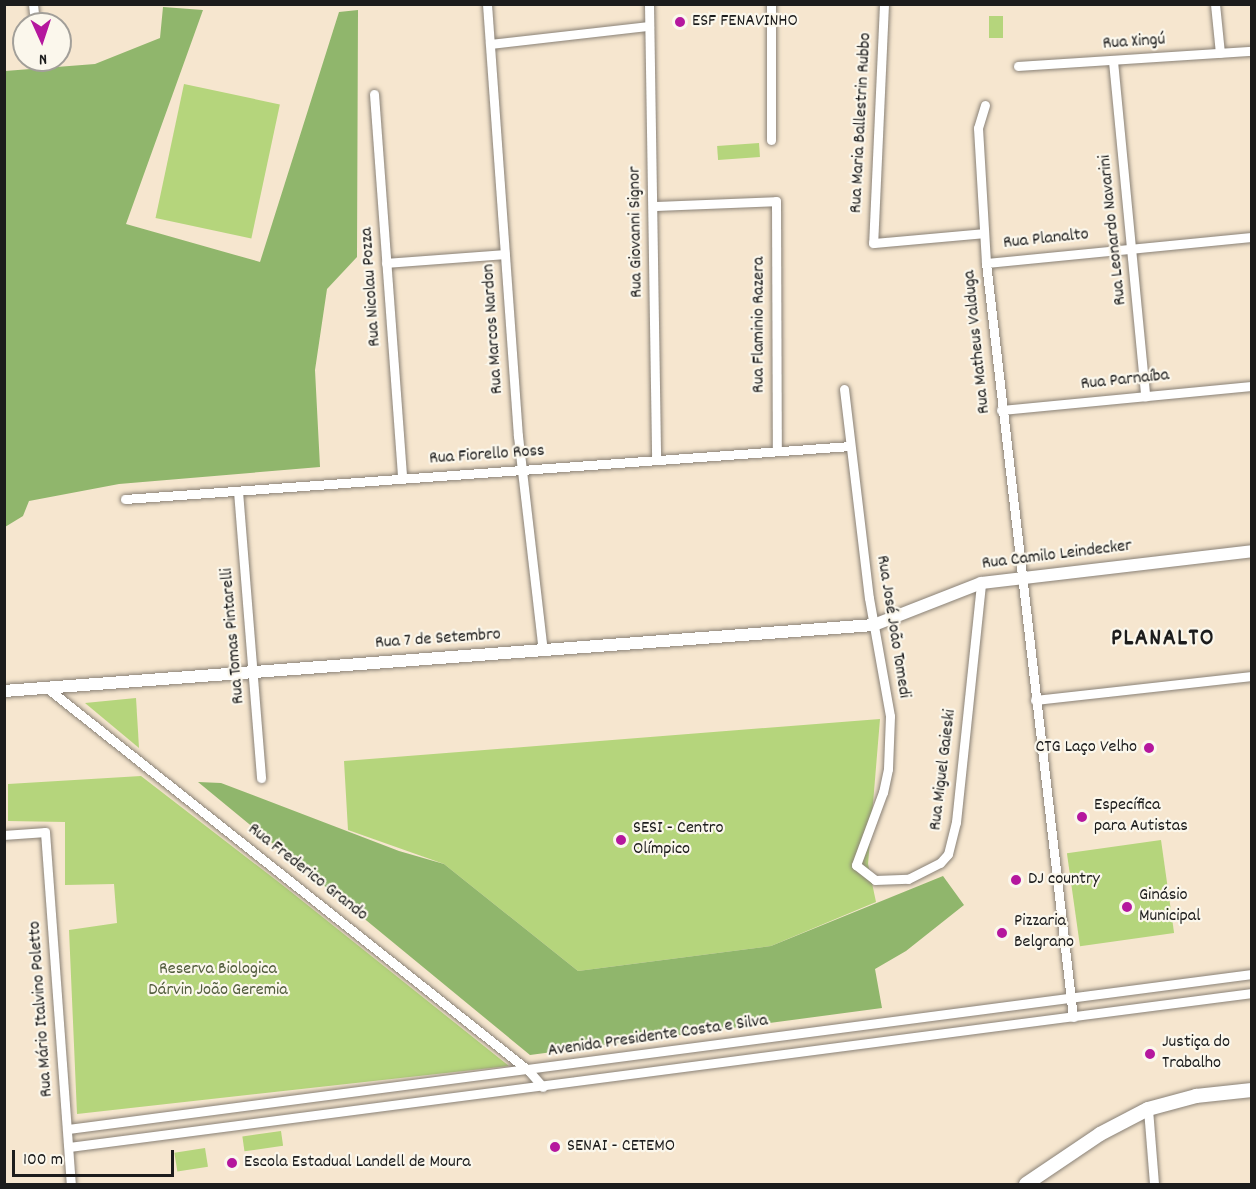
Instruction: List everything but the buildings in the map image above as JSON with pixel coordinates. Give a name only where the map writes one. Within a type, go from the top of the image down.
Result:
[{"type":"main road","points":[[1026,1185],[1100,1134],[1148,1109],[1196,1096],[1251,1090]]},
{"type":"street","name":"Rua Marcos Nardon","points":[[487,4],[505,254],[543,651]]},
{"type":"street","name":"Rua Giovanni Signor","points":[[649,4],[654,206],[656,459]]},
{"type":"street","points":[[771,4],[771,140]]},
{"type":"street","name":"Rua Maria Ballestrin Rubbo","points":[[884,4],[873,243],[984,233]]},
{"type":"street","points":[[1215,4],[1220,53]]},
{"type":"street","points":[[490,44],[649,26]]},
{"type":"street","name":"Rua Xingú","points":[[1018,66],[1251,51]]},
{"type":"street","name":"Rua Leonardo Navarini","points":[[1113,61],[1133,248],[1145,396]]},
{"type":"street","name":"Rua Nicolau Pozza","points":[[374,94],[402,478]]},
{"type":"street","name":"Rua Matheus Valduga","points":[[984,105],[978,128],[984,233],[1001,410],[1072,1017]]},
{"type":"street","name":"Rua Flaminio Razera","points":[[654,206],[776,201],[777,450]]},
{"type":"street","name":"Rua Planalto","points":[[987,263],[1251,237]]},
{"type":"street","points":[[387,263],[505,254]]},
{"type":"street","name":"Rua Parnaíba","points":[[1001,410],[1251,386]]},
{"type":"street","name":"Rua José João Tomedi","points":[[844,389],[874,625],[887,686],[890,744],[883,792],[856,866]]},
{"type":"street","name":"Rua Fiorello Ross","points":[[125,499],[850,446]]},
{"type":"street","name":"Rua Tomas Pintarelli","points":[[238,491],[261,778]]},
{"type":"street","name":"Rua Camilo Leindecker","points":[[874,625],[981,584],[1020,576],[1251,551]]},
{"type":"street","name":"Rua Miguel Gaieski","points":[[856,866],[875,880],[887,883],[925,873],[948,854],[956,822],[981,584]]},
{"type":"street","name":"Rua 7 de Setembro","points":[[4,691],[254,670],[543,651],[874,625]]},
{"type":"street","points":[[1035,700],[1251,676]]},
{"type":"street","name":"Rua Frederico Grando","points":[[47,688],[529,1071],[543,1087]]},
{"type":"street","name":"Rua Mário Italvino Poletto","points":[[4,835],[45,832],[71,1185]]},
{"type":"street","name":"Avenida Presidente Costa e Silva","points":[[68,1129],[529,1071],[1251,974]]},
{"type":"street","points":[[1182,985],[1185,1001]]},
{"type":"street","name":"Avenida Presidente Costa e Silva","points":[[69,1147],[1251,993]]},
{"type":"street","points":[[867,1025],[869,1044]]},
{"type":"street","points":[[339,1095],[343,1112]]},
{"type":"street","points":[[277,1103],[279,1120]]},
{"type":"street","points":[[1148,1109],[1154,1185]]},
{"type":"green space","points":[[163,7],[203,10],[126,224],[260,262],[339,12],[358,10],[357,257],[327,289],[315,370],[320,467],[119,484],[29,501],[23,516],[5,527],[5,71],[72,72],[72,66],[95,64],[160,38]]},
{"type":"green space","points":[[989,16],[1003,16],[1003,38],[989,38]]},
{"type":"green space","points":[[184,84],[280,104],[251,238],[156,218]]},
{"type":"green space","points":[[759,143],[760,157],[718,160],[717,146]]},
{"type":"green space","points":[[136,698],[139,748],[85,703]]},
{"type":"green space","name":"SESI - Centro Olímpico","points":[[880,719],[868,864],[876,902],[771,946],[578,971],[444,864],[348,830],[344,761]]},
{"type":"green space","name":"Reserva Biologica Dárvin João Geremia","points":[[141,776],[285,887],[509,1066],[77,1114],[69,930],[117,923],[114,884],[65,885],[65,822],[8,821],[8,784]]},
{"type":"green space","points":[[198,782],[221,783],[399,851],[444,864],[578,971],[771,946],[943,876],[964,905],[906,951],[875,969],[882,1008],[530,1055]]},
{"type":"green space","points":[[1161,840],[1174,933],[1080,946],[1067,853]]},
{"type":"green space","points":[[281,1131],[283,1146],[244,1151],[242,1136]]},
{"type":"green space","points":[[205,1148],[208,1167],[177,1172],[174,1153]]},
{"type":"place","name":"ESF FENAVINHO","points":[[680,22]]},
{"type":"place","name":"CTG Laço Velho","points":[[1149,748]]},
{"type":"place","name":"Específica para Autistas","points":[[1082,817]]},
{"type":"place","name":"SESI - Centro Olímpico","points":[[621,840]]},
{"type":"place","name":"DJ country","points":[[1016,880]]},
{"type":"place","name":"Ginásio Municipal","points":[[1127,907]]},
{"type":"place","name":"Pizzaria Belgrano","points":[[1002,933]]},
{"type":"place","name":"Justiça do Trabalho","points":[[1150,1054]]},
{"type":"place","name":"SENAI - CETEMO","points":[[555,1147]]},
{"type":"place","name":"Escola Estadual Landell de Moura","points":[[232,1163]]},
{"type":"district","name":"PLANALTO","points":[[1163,640]]}]
